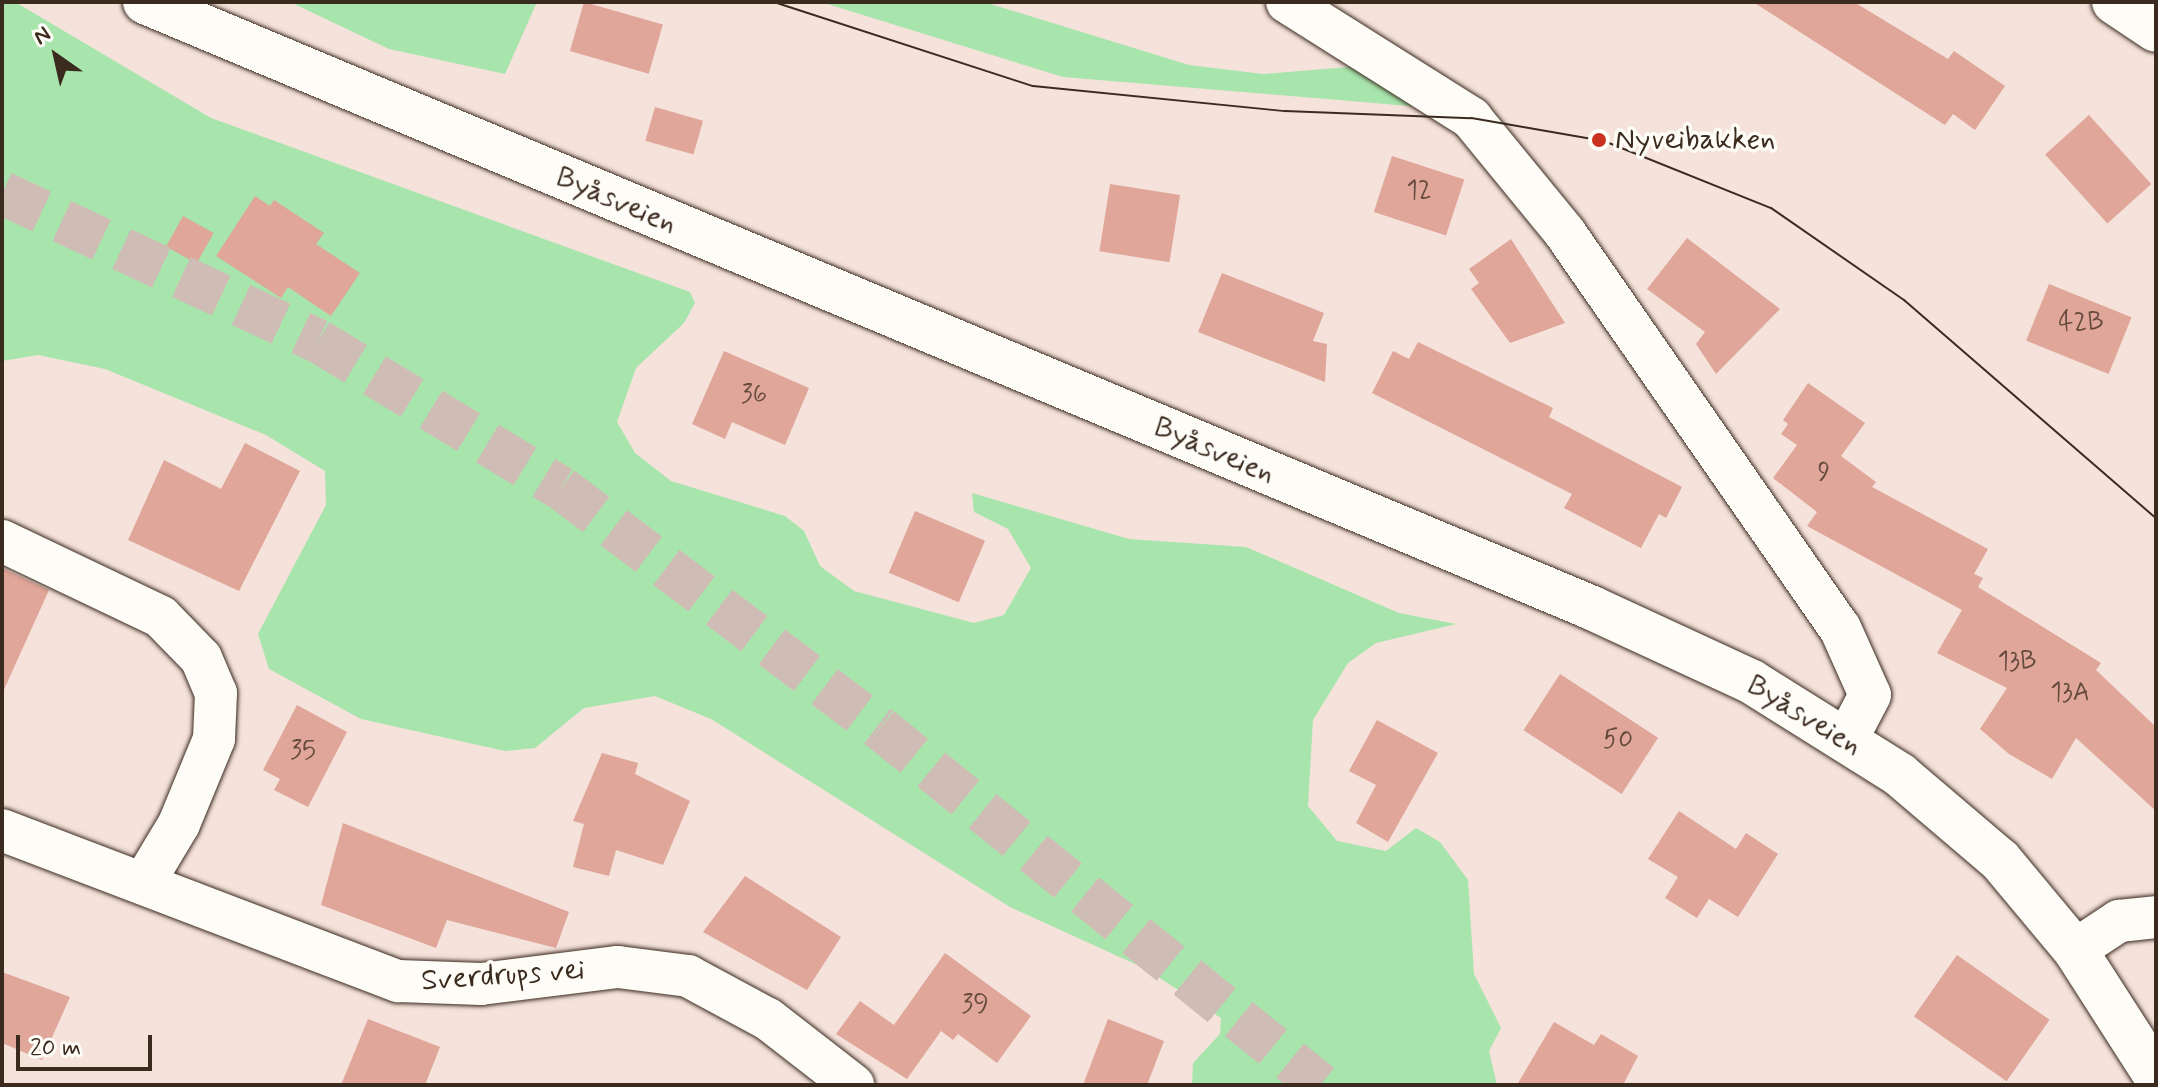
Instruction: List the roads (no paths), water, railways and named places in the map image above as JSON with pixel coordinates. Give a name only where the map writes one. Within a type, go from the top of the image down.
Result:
[{"type":"main road","name":"Byåsveien","points":[[145,2],[1592,608],[1752,682],[1846,741],[1956,817],[2075,950],[2156,1076]]},
{"type":"main road","points":[[2114,2],[2156,30]]},
{"type":"street","points":[[1287,2],[1471,118],[1565,233],[1840,628],[1870,695],[1846,741]]},
{"type":"street","points":[[2,541],[161,617],[201,658],[216,693],[214,739],[179,824],[146,879]]},
{"type":"street","name":"Sverdrups vei","points":[[2,830],[146,879],[300,948],[418,985],[618,967],[688,976],[768,1019],[853,1085]]},
{"type":"street","points":[[2075,950],[2119,921],[2156,917]]},
{"type":"tunnel","points":[[2,193],[318,341],[561,488],[880,728],[1320,1085]]},
{"type":"tram line","points":[[774,2],[1033,86],[1285,111],[1471,118],[1604,141],[1771,208],[1904,300],[2156,518]]},
{"type":"place","name":"Nyveibakken","points":[[1599,140]]}]
